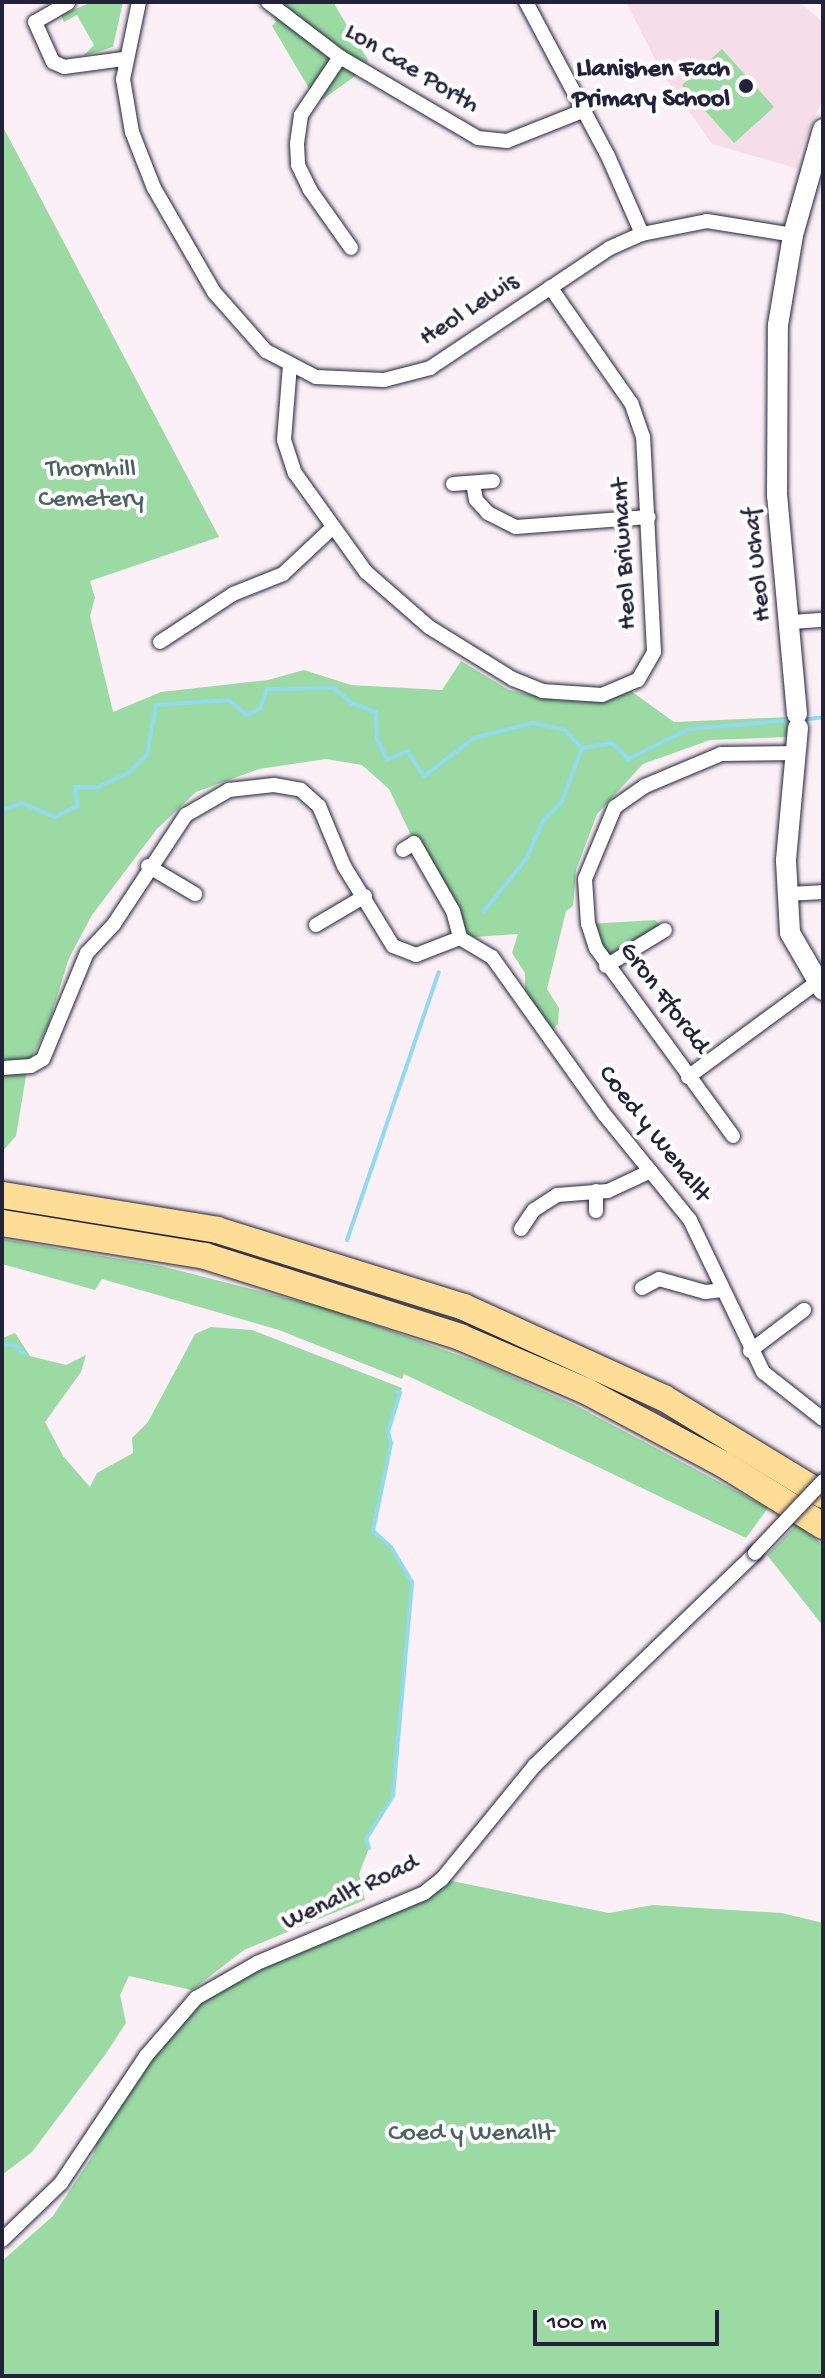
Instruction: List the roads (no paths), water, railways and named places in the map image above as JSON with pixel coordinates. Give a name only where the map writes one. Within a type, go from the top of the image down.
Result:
[{"type":"highway","points":[[2,1195],[217,1230],[464,1307],[664,1398],[823,1495]]},
{"type":"highway","points":[[2,1223],[205,1256],[460,1337],[586,1391],[723,1464],[823,1526]]},
{"type":"street","name":"Heol Lewis","points":[[139,2],[123,59],[132,132],[181,241],[214,292],[266,351],[290,365],[341,382],[384,380],[430,368],[550,287],[642,234],[707,221],[793,235]]},
{"type":"street","name":"Lon Cae Porth","points":[[268,2],[340,57],[451,124],[492,143],[585,110]]},
{"type":"street","points":[[526,2],[585,110],[642,234]]},
{"type":"street","points":[[68,3],[35,22],[53,62],[64,67],[123,59]]},
{"type":"street","points":[[340,57],[301,115],[298,165],[351,248]]},
{"type":"street","name":"Heol Uchaf","points":[[820,986],[790,933],[787,894],[797,721],[792,622],[777,496],[776,416],[778,325],[793,235],[823,129]]},
{"type":"street","name":"Heol Briwnant","points":[[290,365],[284,440],[295,473],[331,529],[395,600],[470,654],[542,691],[602,695],[638,680],[654,652],[649,517],[639,420],[550,287]]},
{"type":"street","points":[[453,484],[493,481]]},
{"type":"street","points":[[473,483],[476,500],[488,513],[516,527],[649,517]]},
{"type":"street","points":[[160,642],[233,594],[283,574],[331,529]]},
{"type":"street","points":[[792,622],[823,620]]},
{"type":"street","name":"Gron Ffordd","points":[[797,753],[721,754],[645,786],[615,807],[585,879],[588,924],[606,966],[688,1077],[820,986]]},
{"type":"street","points":[[2,1068],[31,1066],[43,1059],[87,953],[114,924],[176,826],[203,802],[229,790],[285,785],[301,790],[319,806],[344,866],[401,952],[416,955],[460,938],[453,911],[414,843],[403,850]]},
{"type":"street","points":[[148,866],[195,894]]},
{"type":"street","points":[[787,894],[823,892]]},
{"type":"street","points":[[316,925],[365,896]]},
{"type":"street","points":[[606,966],[665,930]]},
{"type":"street","name":"Coed y Wenallt","points":[[460,938],[492,957],[690,1220],[750,1351],[771,1382],[823,1419]]},
{"type":"street","points":[[688,1077],[733,1136]]},
{"type":"street","points":[[521,1229],[545,1201],[622,1186],[651,1171]]},
{"type":"street","points":[[596,1191],[596,1211]]},
{"type":"street","points":[[642,1288],[659,1279],[705,1292],[723,1290]]},
{"type":"street","points":[[750,1351],[804,1310]]},
{"type":"street","name":"Wenallt Road","points":[[2,2240],[61,2183],[146,2056],[196,1998],[257,1963],[424,1893],[442,1879],[535,1765],[755,1553],[823,1481]]},
{"type":"waterway","points":[[2,810],[22,803],[55,817],[77,806],[75,787],[98,787],[128,773],[147,755],[156,705],[229,700],[246,715],[260,709],[267,689],[334,688],[351,703],[376,712],[377,739],[387,760],[407,751],[424,776],[474,738],[533,723],[565,730],[582,748],[612,743],[628,759],[689,729],[791,720]]},
{"type":"waterway","points":[[800,720],[823,717]]},
{"type":"waterway","points":[[484,911],[526,859],[543,821],[562,801],[582,748]]},
{"type":"waterway","points":[[347,1240],[439,972]]},
{"type":"waterway","points":[[2,1344],[15,1345],[24,1354]]},
{"type":"waterway","points":[[369,1848],[366,1839],[393,1796],[412,1582],[391,1547],[373,1531],[391,1443],[388,1432],[400,1393],[396,1391]]},
{"type":"place","name":"Llanishen Fach Primary School","points":[[746,86]]},
{"type":"park label","name":"Thornhill Cemetery","points":[[91,486]]}]
